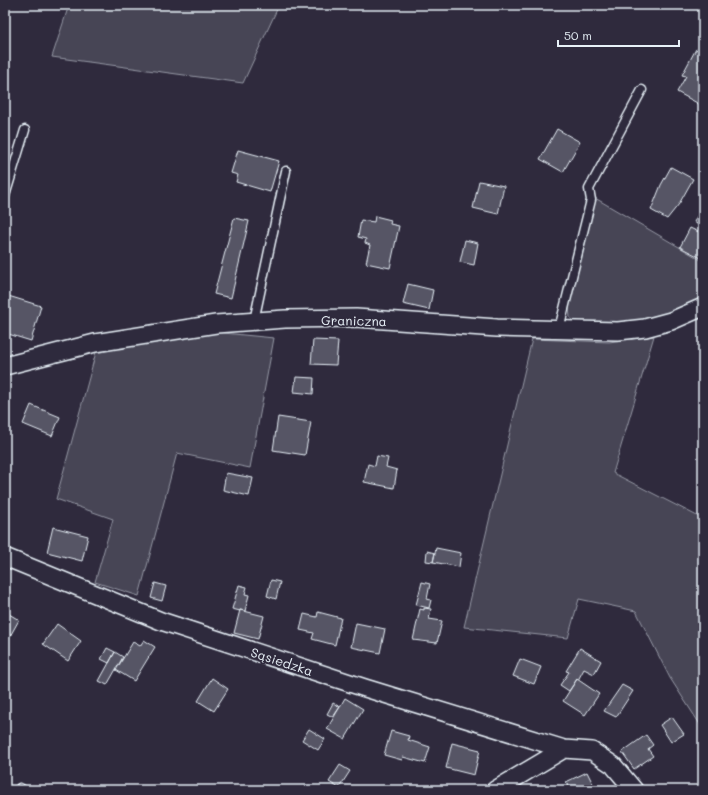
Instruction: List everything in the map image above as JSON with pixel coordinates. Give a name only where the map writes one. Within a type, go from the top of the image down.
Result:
[{"type":"street","name":"Graniczna","points":[[5,366],[95,343],[216,324],[285,319],[356,318],[497,328],[618,331],[645,328],[671,321],[703,307]]},
{"type":"street","name":"Sąsiedzka","points":[[5,557],[162,621],[365,688],[564,749],[592,750],[612,765],[634,790]]},
{"type":"street","points":[[495,790],[564,749]]},
{"type":"lane","points":[[559,329],[591,200],[589,189],[642,90]]},
{"type":"lane","points":[[5,196],[25,130]]},
{"type":"lane","points":[[254,321],[286,171]]},
{"type":"shaded area","points":[[69,5],[279,5],[243,83],[52,57]]},
{"type":"shaded area","points":[[595,198],[703,261],[703,297],[660,316],[659,319],[580,325],[570,318],[569,306]]},
{"type":"shaded area","points":[[203,331],[274,338],[250,468],[177,453],[139,596],[95,582],[113,519],[56,499],[96,352]]},
{"type":"shaded area","points":[[654,336],[613,473],[703,519],[703,729],[670,678],[636,611],[579,599],[568,638],[464,627],[532,339],[609,342]]},
{"type":"building","points":[[696,49],[703,53],[703,97],[699,104],[677,92],[686,76],[682,75]]},
{"type":"building","points":[[557,129],[580,142],[563,172],[540,159]]},
{"type":"building","points":[[238,150],[279,161],[270,192],[236,182],[238,175],[231,173]]},
{"type":"building","points":[[671,167],[693,179],[679,204],[667,219],[651,210],[661,185]]},
{"type":"building","points":[[479,181],[504,186],[498,214],[473,208]]},
{"type":"building","points":[[701,209],[703,210],[703,228],[694,222]]},
{"type":"building","points":[[375,216],[391,220],[390,224],[399,226],[390,268],[366,263],[370,245],[365,243],[366,239],[358,237],[361,220],[374,222]]},
{"type":"building","points":[[234,218],[249,221],[231,298],[214,294]]},
{"type":"building","points":[[690,228],[703,234],[703,259],[680,247]]},
{"type":"building","points":[[465,240],[478,243],[474,265],[460,262]]},
{"type":"building","points":[[408,284],[433,290],[429,310],[403,304]]},
{"type":"building","points":[[5,295],[41,306],[31,341],[5,333]]},
{"type":"building","points":[[313,340],[338,341],[336,365],[311,364]]},
{"type":"building","points":[[296,377],[314,378],[313,394],[294,392]]},
{"type":"building","points":[[31,405],[60,417],[52,436],[23,424]]},
{"type":"building","points":[[278,417],[311,422],[305,455],[273,450]]},
{"type":"building","points":[[377,456],[388,458],[386,467],[397,470],[394,488],[364,482],[368,464],[375,466]]},
{"type":"building","points":[[226,473],[253,478],[249,496],[223,490]]},
{"type":"building","points":[[53,527],[88,536],[82,561],[47,552]]},
{"type":"building","points":[[436,548],[461,553],[459,567],[433,562]]},
{"type":"building","points":[[427,551],[435,553],[433,562],[426,561]]},
{"type":"building","points":[[271,580],[280,582],[276,599],[267,596]]},
{"type":"building","points":[[422,582],[430,584],[427,599],[431,600],[429,608],[416,605]]},
{"type":"building","points":[[155,583],[166,586],[162,601],[151,598]]},
{"type":"building","points":[[239,585],[247,587],[245,594],[249,595],[245,611],[232,609]]},
{"type":"building","points":[[424,608],[431,609],[429,619],[442,621],[437,643],[413,640],[420,609],[424,610]]},
{"type":"building","points":[[240,610],[264,616],[258,639],[234,633]]},
{"type":"building","points":[[318,612],[341,618],[335,645],[312,639],[314,633],[300,630],[304,614],[317,617]]},
{"type":"building","points":[[9,614],[19,620],[9,638],[5,636],[5,621]]},
{"type":"building","points":[[356,623],[385,629],[380,653],[351,647]]},
{"type":"building","points":[[57,624],[81,641],[68,661],[43,644]]},
{"type":"building","points":[[144,640],[155,647],[134,681],[116,670],[133,642],[140,646]]},
{"type":"building","points":[[107,648],[115,652],[109,663],[101,659]]},
{"type":"building","points":[[580,648],[601,661],[594,674],[584,669],[578,680],[577,679],[569,691],[560,685],[569,672],[566,671]]},
{"type":"building","points":[[115,652],[123,657],[107,685],[99,681]]},
{"type":"building","points":[[520,659],[541,667],[534,684],[513,676]]},
{"type":"building","points":[[212,678],[228,689],[214,711],[198,701]]},
{"type":"building","points":[[577,679],[599,694],[585,715],[563,701]]},
{"type":"building","points":[[622,685],[633,691],[616,717],[604,711]]},
{"type":"building","points":[[345,698],[363,709],[345,739],[327,729]]},
{"type":"building","points":[[333,703],[340,707],[333,717],[327,714]]},
{"type":"building","points":[[672,717],[684,734],[671,742],[660,725]]},
{"type":"building","points":[[309,729],[325,739],[318,750],[302,740]]},
{"type":"building","points":[[391,731],[409,736],[408,740],[430,747],[425,763],[403,757],[402,760],[384,755]]},
{"type":"building","points":[[646,735],[653,745],[648,749],[653,756],[634,769],[622,752]]},
{"type":"building","points":[[452,743],[480,750],[474,775],[446,768]]},
{"type":"building","points":[[340,765],[350,771],[339,788],[329,782]]},
{"type":"building","points":[[587,772],[596,790],[571,790],[566,782]]}]
